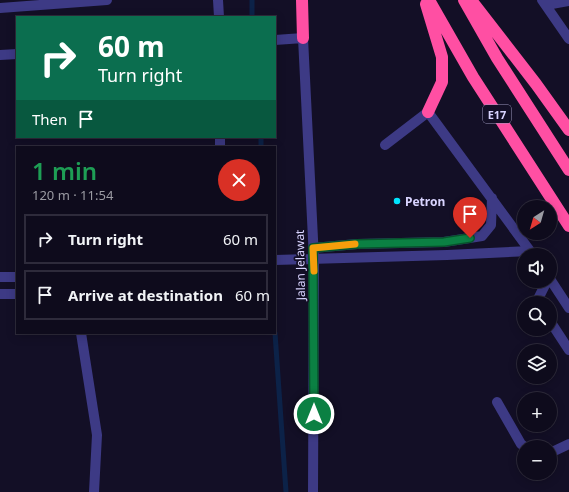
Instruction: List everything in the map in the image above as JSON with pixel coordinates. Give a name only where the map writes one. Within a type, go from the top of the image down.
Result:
[{"type":"highway","points":[[302,0],[303,38]]},
{"type":"highway","points":[[424,0],[442,57],[442,82],[428,112]]},
{"type":"highway","name":"E17","points":[[429,0],[473,77],[569,226]]},
{"type":"highway","name":"E17","points":[[464,0],[497,58],[569,170]]},
{"type":"highway","points":[[470,0],[536,84],[569,130]]},
{"type":"street","points":[[0,8],[27,4],[107,0]]},
{"type":"street","points":[[218,0],[219,16]]},
{"type":"street","points":[[544,2],[569,2]]},
{"type":"street","points":[[544,2],[569,39]]},
{"type":"street","points":[[276,40],[303,38]]},
{"type":"street","name":"Jalan Jelawat","points":[[303,38],[314,259],[313,492]]},
{"type":"street","points":[[0,54],[16,54]]},
{"type":"street","points":[[385,145],[428,112],[528,248]]},
{"type":"street","points":[[313,248],[357,244],[444,242],[482,236],[490,225],[492,198]]},
{"type":"street","points":[[276,260],[517,253]]},
{"type":"street","points":[[0,277],[16,276]]},
{"type":"street","points":[[555,288],[569,308]]},
{"type":"street","points":[[0,294],[16,294]]},
{"type":"street","points":[[557,332],[569,350]]},
{"type":"street","points":[[81,334],[97,435],[94,492]]},
{"type":"street","points":[[497,402],[519,440]]},
{"type":"street","points":[[557,450],[569,444]]},
{"type":"waterway","points":[[252,0],[252,16]]},
{"type":"waterway","points":[[261,138],[261,146]]},
{"type":"waterway","points":[[275,334],[286,492]]},
{"type":"slow traffic","points":[[314,271],[313,248],[355,244]]},
{"type":"place","name":"Petron","points":[[397,201]]},
{"type":"route","points":[[314,414],[313,248],[357,244],[444,242],[470,238]]}]
